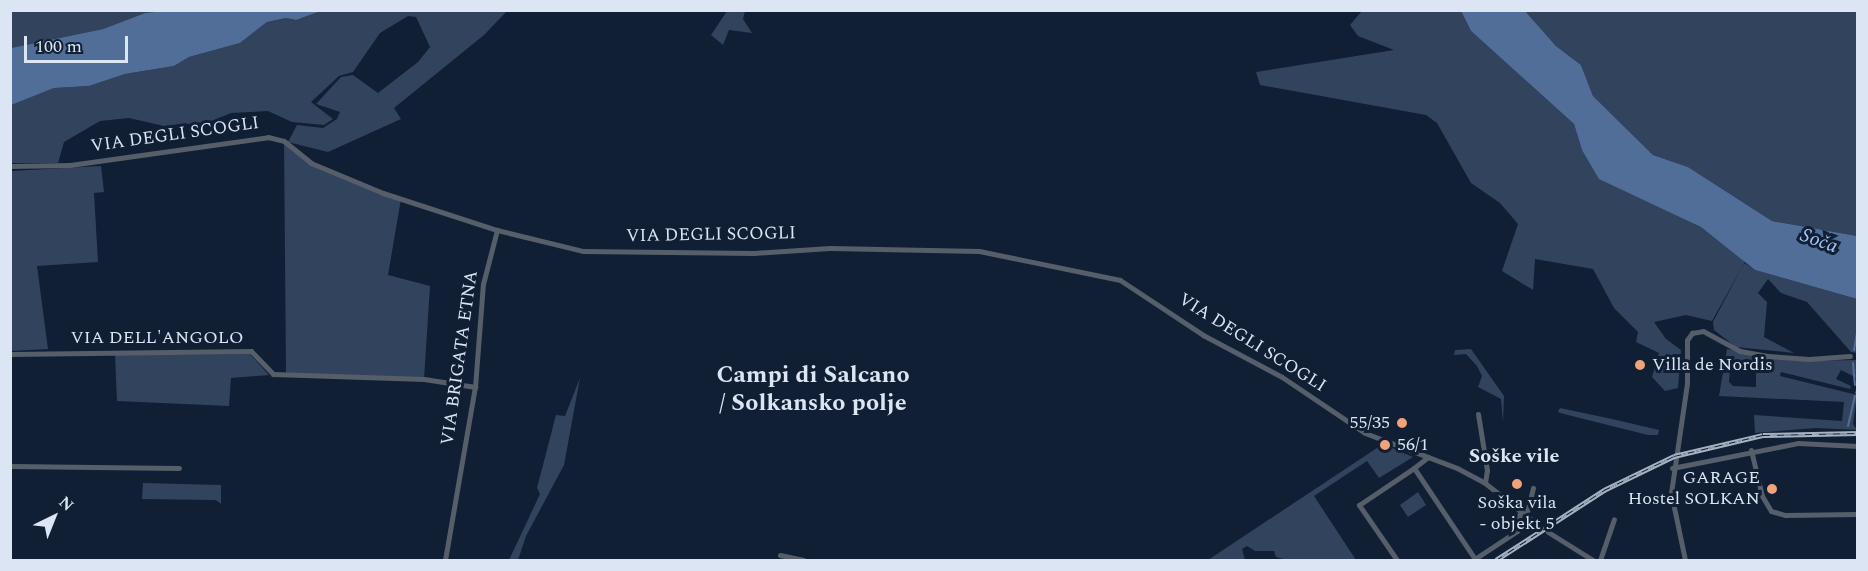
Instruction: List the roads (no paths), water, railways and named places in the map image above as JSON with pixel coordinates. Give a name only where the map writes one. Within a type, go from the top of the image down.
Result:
[{"type":"street","name":"VIA DEGLI SCOGLI","points":[[10,166],[70,165],[268,137],[284,141],[311,163],[382,193],[497,230],[583,251],[754,252],[830,248],[979,251],[1120,280],[1203,335],[1282,377],[1365,433],[1386,443],[1428,457],[1485,483],[1538,525]]},
{"type":"street","name":"VIA BRIGATA ETNA","points":[[445,561],[475,387],[483,284],[497,230]]},
{"type":"street","points":[[1685,561],[1671,497],[1672,468],[1687,383],[1684,346],[1692,333],[1715,334],[1740,351],[1768,356],[1809,359],[1850,356]]},
{"type":"street","name":"VIA DELL'ANGOLO","points":[[10,354],[251,351],[273,374],[424,379],[475,387]]},
{"type":"street","points":[[1478,414],[1487,470],[1485,483]]},
{"type":"street","points":[[1672,468],[1751,450],[1798,443],[1857,446]]},
{"type":"street","points":[[1751,450],[1762,496],[1771,511],[1785,515],[1857,514]]},
{"type":"street","points":[[1397,561],[1359,505],[1428,457]]},
{"type":"street","points":[[10,466],[179,468]]},
{"type":"street","points":[[1414,468],[1474,560],[1517,531],[1520,512]]},
{"type":"street","points":[[1526,516],[1533,488]]},
{"type":"street","points":[[1600,561],[1614,519]]},
{"type":"street","points":[[1548,532],[1593,561]]},
{"type":"street","points":[[780,555],[803,561]]},
{"type":"water","points":[[174,10],[321,11],[296,20],[286,18],[267,22],[240,43],[189,57],[174,66],[125,74],[89,86],[54,88],[11,105],[11,48],[103,29],[145,13]]},
{"type":"water","name":"Soča","points":[[1461,11],[1525,11],[1556,46],[1581,65],[1593,96],[1653,155],[1688,167],[1772,221],[1857,236],[1857,299],[1755,270],[1701,227],[1599,179],[1582,150],[1574,124],[1471,31]]},
{"type":"waterway","points":[[1854,350],[1858,327]]},
{"type":"waterway","points":[[1853,363],[1855,385]]},
{"type":"waterway","points":[[1848,426],[1855,396]]},
{"type":"railway","points":[[1496,560],[1604,490],[1674,456],[1763,435],[1858,433]]},
{"type":"place","name":"Villa de Nordis","points":[[1640,365]]},
{"type":"place","name":"55/35","points":[[1402,423]]},
{"type":"place","name":"56/1","points":[[1385,445]]},
{"type":"place","name":"Soška vila - objekt 5","points":[[1517,484]]},
{"type":"place","name":"GARAGE Hostel SOLKAN","points":[[1772,489]]},
{"type":"district","name":"Campi di Salcano / Solkansko polje","points":[[813,390]]},
{"type":"district","name":"Soške vile","points":[[1514,456]]}]
